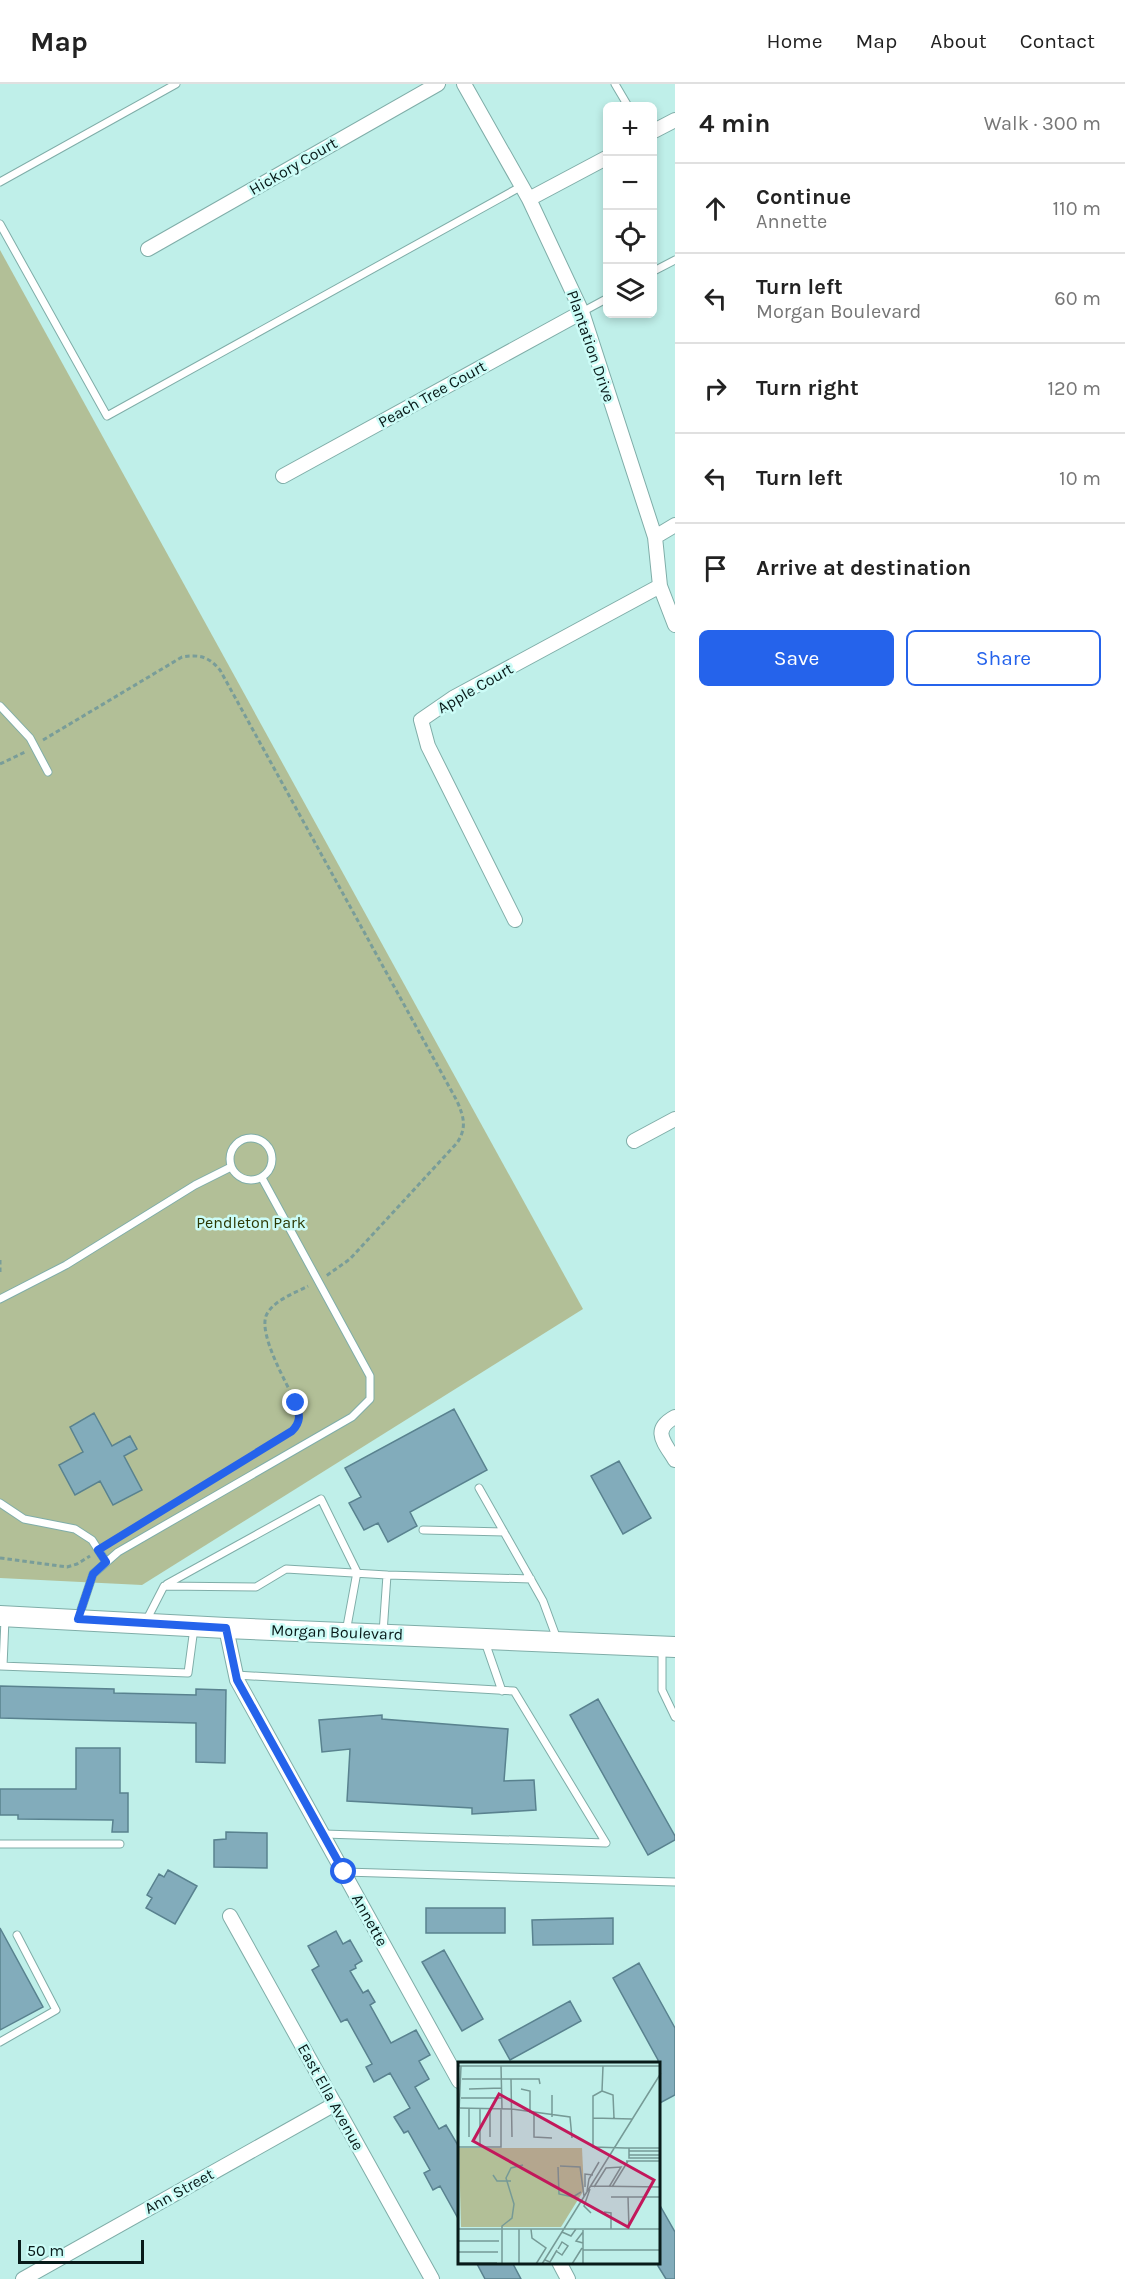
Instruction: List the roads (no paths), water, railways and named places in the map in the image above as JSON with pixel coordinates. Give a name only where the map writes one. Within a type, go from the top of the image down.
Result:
[{"type":"main road","name":"Morgan Boulevard","points":[[3,1616],[226,1628],[668,1646]]},
{"type":"street","name":"Hickory Court","points":[[148,249],[438,84]]},
{"type":"street","name":"Plantation Drive","points":[[464,84],[522,186],[582,312],[655,537],[660,586],[675,625]]},
{"type":"street","points":[[657,129],[675,120]]},
{"type":"street","points":[[529,200],[603,160]]},
{"type":"street","name":"Peach Tree Court","points":[[283,476],[582,312]]},
{"type":"street","points":[[655,537],[675,525]]},
{"type":"street","name":"Apple Court","points":[[515,920],[428,746],[421,720],[453,698],[660,586]]},
{"type":"street","points":[[634,1141],[675,1119]]},
{"type":"street","points":[[675,1417],[663,1425],[660,1432],[675,1460]]},
{"type":"street","name":"Annette","points":[[226,1628],[236,1675],[458,2079]]},
{"type":"street","name":"East Ella Avenue","points":[[230,1916],[432,2279]]},
{"type":"street","name":"Ann Street","points":[[23,2279],[335,2103]]},
{"type":"street","points":[[560,2264],[568,2279]]},
{"type":"lane","points":[[0,182],[176,84]]},
{"type":"lane","points":[[615,84],[626,102]]},
{"type":"lane","points":[[0,224],[107,417],[522,186]]},
{"type":"lane","points":[[657,269],[675,260]]},
{"type":"lane","points":[[582,312],[603,301]]},
{"type":"lane","points":[[0,706],[30,738],[48,772]]},
{"type":"lane","points":[[252,1137],[265,1142],[272,1154],[271,1168],[262,1178],[248,1180],[235,1173],[231,1167],[231,1153],[238,1141],[252,1137]]},
{"type":"lane","points":[[0,1299],[66,1265],[195,1185],[231,1167]]},
{"type":"lane","points":[[78,1619],[93,1574],[118,1552],[352,1417],[370,1399],[370,1376],[262,1178]]},
{"type":"lane","points":[[479,1488],[543,1601],[558,1642]]},
{"type":"lane","points":[[145,1623],[164,1586],[321,1499],[357,1572],[346,1632]]},
{"type":"lane","points":[[0,1503],[24,1519],[75,1529],[92,1540],[106,1562]]},
{"type":"lane","points":[[423,1530],[504,1532]]},
{"type":"lane","points":[[164,1586],[256,1587],[286,1569],[531,1580]]},
{"type":"lane","points":[[383,1634],[387,1575]]},
{"type":"lane","points":[[3,1616],[1,1666],[188,1673],[194,1626]]},
{"type":"lane","points":[[484,1639],[502,1691]]},
{"type":"lane","points":[[668,1646],[662,1690],[675,1717]]},
{"type":"lane","points":[[236,1675],[514,1691],[606,1843],[323,1834]]},
{"type":"lane","points":[[0,1844],[120,1844]]},
{"type":"lane","points":[[344,1872],[675,1882]]},
{"type":"lane","points":[[0,2042],[56,2010],[17,1935]]},
{"type":"park label","name":"Pendleton Park","points":[[251,1222]]}]
